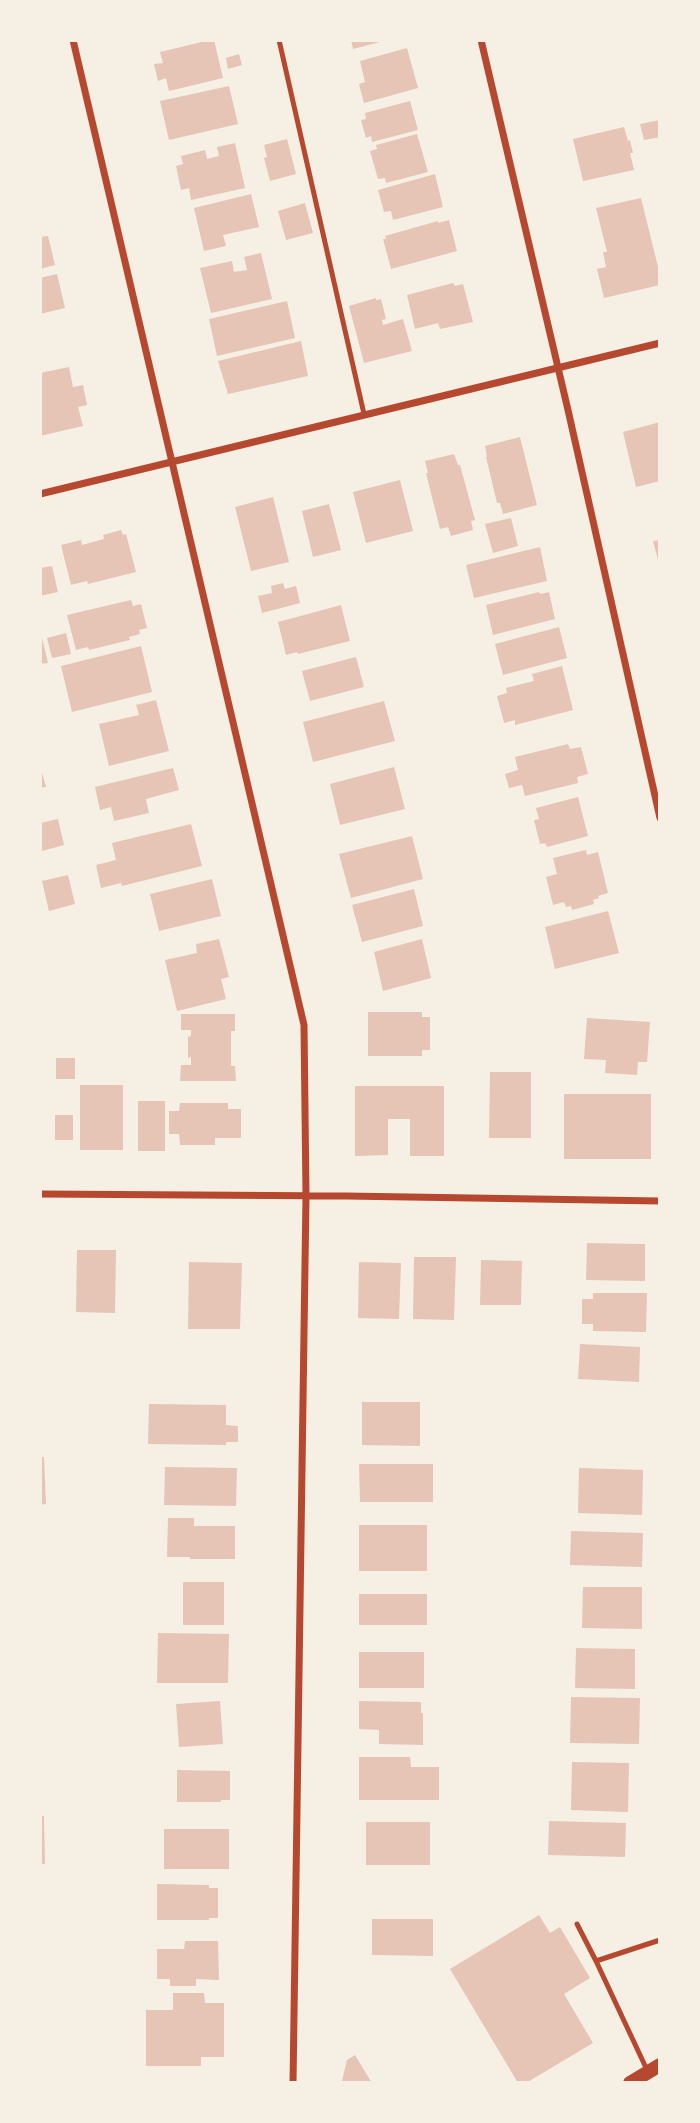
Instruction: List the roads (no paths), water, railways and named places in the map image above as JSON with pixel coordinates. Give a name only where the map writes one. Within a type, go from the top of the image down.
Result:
[{"type":"main road","points":[[630,2083],[654,2068]]},
{"type":"street","points":[[73,40],[304,1025],[306,1196],[293,2083]]},
{"type":"street","points":[[481,40],[660,818]]},
{"type":"street","points":[[40,494],[660,343]]},
{"type":"street","points":[[40,1194],[660,1201]]},
{"type":"lane","points":[[279,40],[364,414]]},
{"type":"lane","points":[[577,1924],[654,2068]]},
{"type":"lane","points":[[596,1961],[660,1940]]}]
